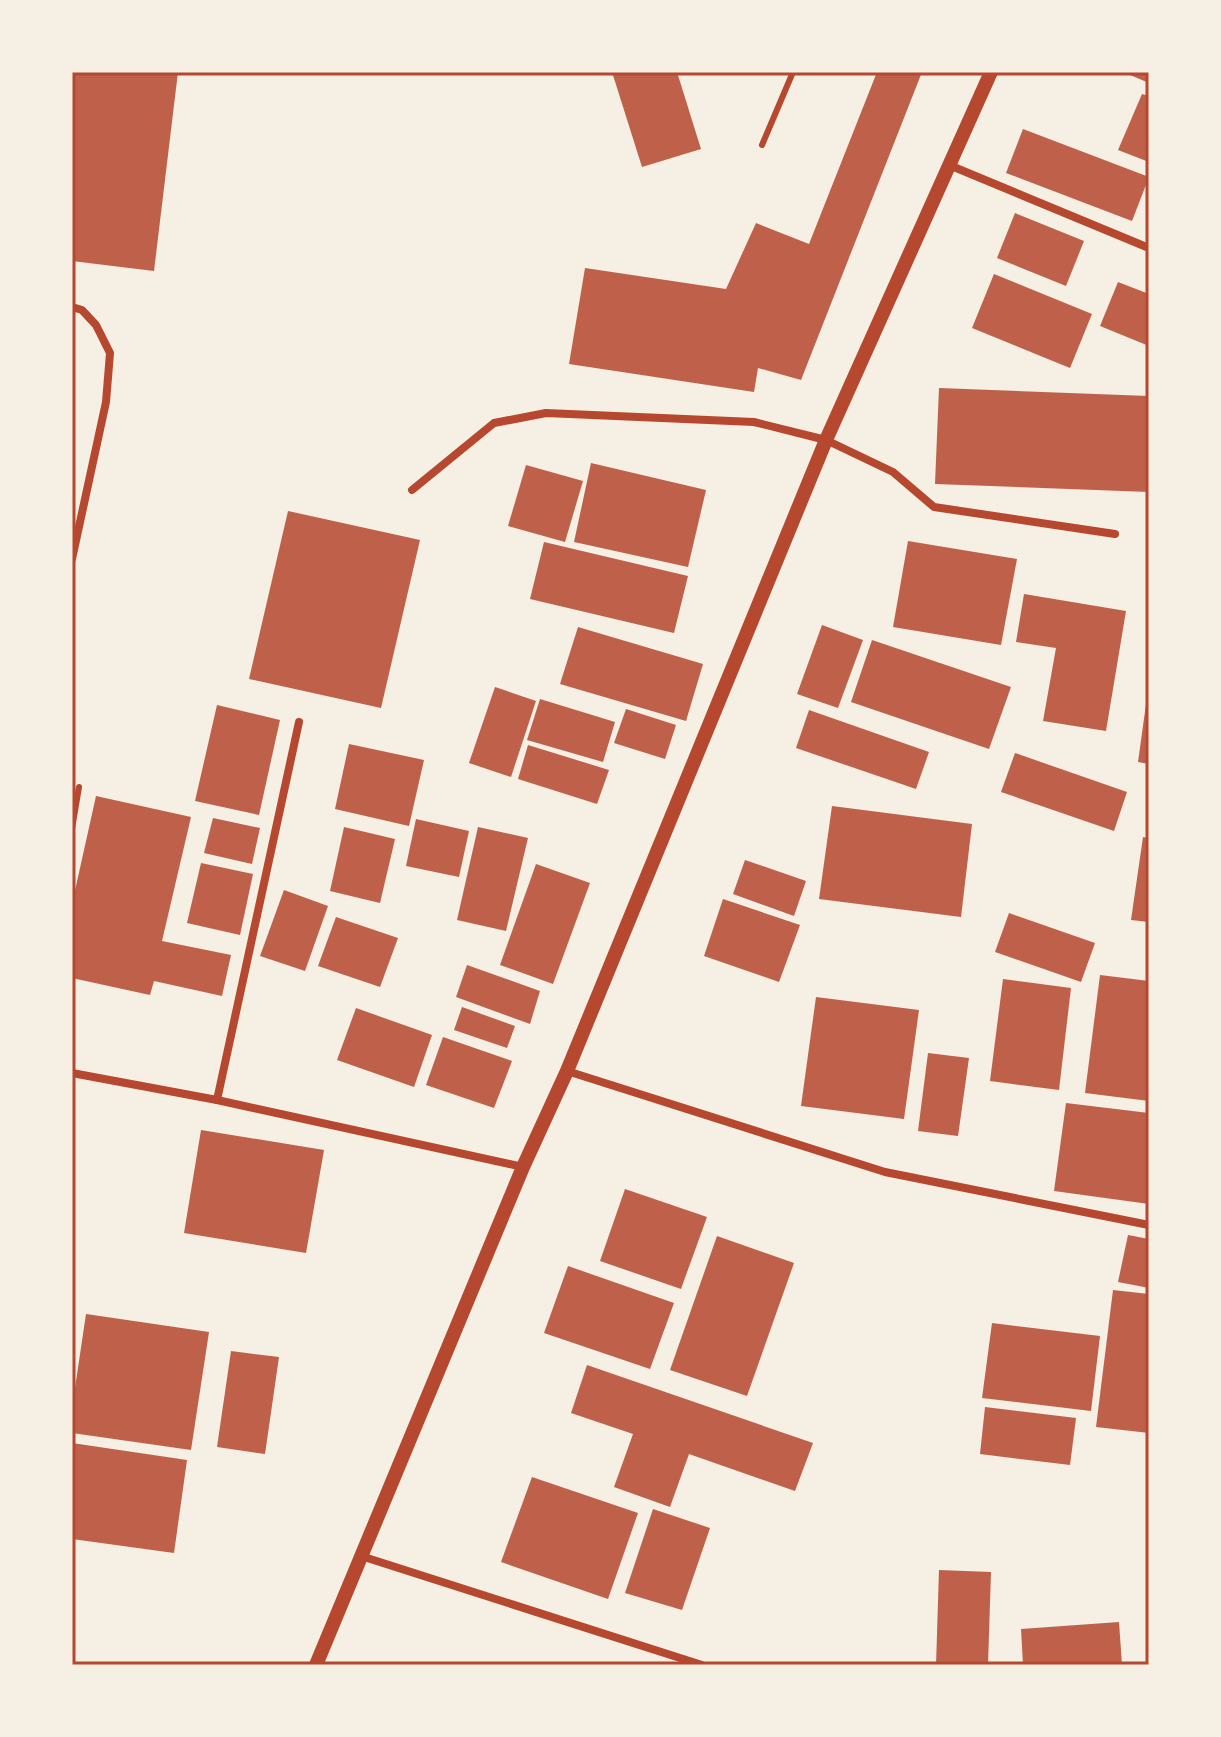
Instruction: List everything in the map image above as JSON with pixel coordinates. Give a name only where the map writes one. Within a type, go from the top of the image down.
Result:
[{"type":"street","points":[[316,1665],[523,1167],[567,1071],[826,440],[991,72]]},
{"type":"street","points":[[949,165],[1149,248]]},
{"type":"street","points":[[72,307],[82,310],[96,325],[110,353],[106,402],[72,559]]},
{"type":"street","points":[[412,490],[494,423],[518,415],[546,413],[754,422],[826,440],[893,472],[934,507],[1115,534]]},
{"type":"street","points":[[217,1100],[299,722]]},
{"type":"street","points":[[567,1071],[885,1172],[1149,1225]]},
{"type":"street","points":[[72,1073],[217,1100],[523,1167]]},
{"type":"street","points":[[361,1556],[702,1665]]},
{"type":"lane","points":[[762,145],[793,72]]},
{"type":"lane","points":[[72,829],[79,787]]},
{"type":"building","points":[[72,72],[178,72],[154,271],[72,261]]},
{"type":"building","points":[[612,72],[677,72],[701,149],[642,167]]},
{"type":"building","points":[[877,72],[922,72],[801,380],[758,368],[754,392],[569,364],[585,268],[726,289],[756,223],[809,244]]},
{"type":"building","points":[[1123,72],[1149,72],[1149,83]]},
{"type":"building","points":[[1142,94],[1149,96],[1149,162],[1118,150]]},
{"type":"building","points":[[1023,129],[1149,177],[1132,221],[1006,173]]},
{"type":"building","points":[[1015,213],[1084,241],[1066,286],[997,258]]},
{"type":"building","points":[[994,274],[1092,314],[1070,368],[972,328]]},
{"type":"building","points":[[1118,282],[1149,294],[1149,346],[1100,326]]},
{"type":"building","points":[[939,388],[1149,396],[1149,492],[935,484]]},
{"type":"building","points":[[591,463],[706,490],[688,567],[574,542]]},
{"type":"building","points":[[526,465],[583,481],[565,542],[508,526]]},
{"type":"building","points":[[288,511],[420,540],[381,708],[249,679]]},
{"type":"building","points":[[908,541],[1017,559],[1001,645],[893,627]]},
{"type":"building","points":[[544,542],[688,576],[674,633],[530,599]]},
{"type":"building","points":[[1024,594],[1126,611],[1106,731],[1043,721],[1056,648],[1016,642]]},
{"type":"building","points":[[822,625],[863,640],[838,708],[797,694]]},
{"type":"building","points":[[578,627],[703,664],[686,721],[560,684]]},
{"type":"building","points":[[872,640],[1011,687],[989,749],[851,702]]},
{"type":"building","points":[[495,687],[536,701],[511,777],[469,763]]},
{"type":"building","points":[[1149,697],[1149,764],[1138,762]]},
{"type":"building","points":[[540,699],[615,722],[603,762],[527,740]]},
{"type":"building","points":[[217,705],[280,720],[259,815],[195,801]]},
{"type":"building","points":[[626,709],[676,725],[665,759],[614,743]]},
{"type":"building","points":[[809,710],[929,752],[916,789],[796,748]]},
{"type":"building","points":[[349,744],[424,760],[409,826],[335,809]]},
{"type":"building","points":[[528,745],[609,770],[597,804],[518,779]]},
{"type":"building","points":[[1015,753],[1127,792],[1114,831],[1001,792]]},
{"type":"building","points":[[96,796],[191,817],[162,941],[231,955],[222,996],[154,981],[150,995],[72,978],[72,904]]},
{"type":"building","points":[[832,806],[972,824],[961,917],[819,899]]},
{"type":"building","points":[[213,818],[260,828],[252,864],[204,853]]},
{"type":"building","points":[[416,819],[469,831],[459,877],[406,866]]},
{"type":"building","points":[[344,827],[395,839],[380,903],[330,891]]},
{"type":"building","points":[[478,827],[528,838],[506,931],[457,920]]},
{"type":"building","points":[[1143,837],[1149,838],[1149,922],[1131,920]]},
{"type":"building","points":[[745,860],[806,881],[794,916],[733,894]]},
{"type":"building","points":[[201,863],[253,874],[240,935],[187,923]]},
{"type":"building","points":[[536,864],[590,883],[553,984],[500,965]]},
{"type":"building","points":[[284,890],[328,906],[305,971],[260,956]]},
{"type":"building","points":[[723,899],[800,925],[779,982],[704,956]]},
{"type":"building","points":[[1009,913],[1095,943],[1081,982],[995,952]]},
{"type":"building","points":[[336,917],[398,938],[380,987],[318,966]]},
{"type":"building","points":[[467,965],[540,991],[530,1024],[456,997]]},
{"type":"building","points":[[1100,975],[1149,981],[1149,1101],[1085,1093]]},
{"type":"building","points":[[1003,979],[1071,988],[1059,1090],[990,1081]]},
{"type":"building","points":[[816,997],[919,1010],[904,1119],[801,1106]]},
{"type":"building","points":[[462,1007],[515,1026],[507,1048],[454,1030]]},
{"type":"building","points":[[356,1008],[432,1035],[414,1087],[337,1060]]},
{"type":"building","points":[[443,1037],[512,1061],[494,1108],[426,1085]]},
{"type":"building","points":[[928,1053],[969,1058],[958,1136],[918,1131]]},
{"type":"building","points":[[1066,1103],[1149,1113],[1149,1204],[1054,1191]]},
{"type":"building","points":[[201,1130],[324,1150],[306,1253],[184,1233]]},
{"type":"building","points":[[625,1189],[707,1217],[681,1289],[600,1261]]},
{"type":"building","points":[[1128,1235],[1149,1239],[1149,1288],[1118,1282]]},
{"type":"building","points":[[717,1236],[794,1263],[747,1396],[670,1370]]},
{"type":"building","points":[[568,1266],[674,1303],[650,1369],[544,1333]]},
{"type":"building","points":[[1113,1290],[1149,1294],[1149,1433],[1096,1427]]},
{"type":"building","points":[[86,1314],[209,1332],[191,1450],[72,1433],[72,1408]]},
{"type":"building","points":[[992,1323],[1100,1336],[1091,1411],[982,1398]]},
{"type":"building","points":[[231,1351],[279,1357],[265,1454],[217,1447]]},
{"type":"building","points":[[587,1365],[813,1443],[795,1491],[689,1454],[670,1507],[614,1487],[633,1434],[571,1413]]},
{"type":"building","points":[[985,1407],[1076,1418],[1070,1465],[980,1454]]},
{"type":"building","points":[[72,1443],[187,1460],[174,1553],[72,1539]]},
{"type":"building","points":[[532,1477],[638,1513],[608,1599],[501,1562]]},
{"type":"building","points":[[653,1509],[710,1528],[682,1610],[625,1593]]},
{"type":"building","points":[[939,1570],[991,1572],[988,1665],[936,1665]]},
{"type":"building","points":[[1119,1622],[1122,1665],[1023,1665],[1021,1629]]}]
